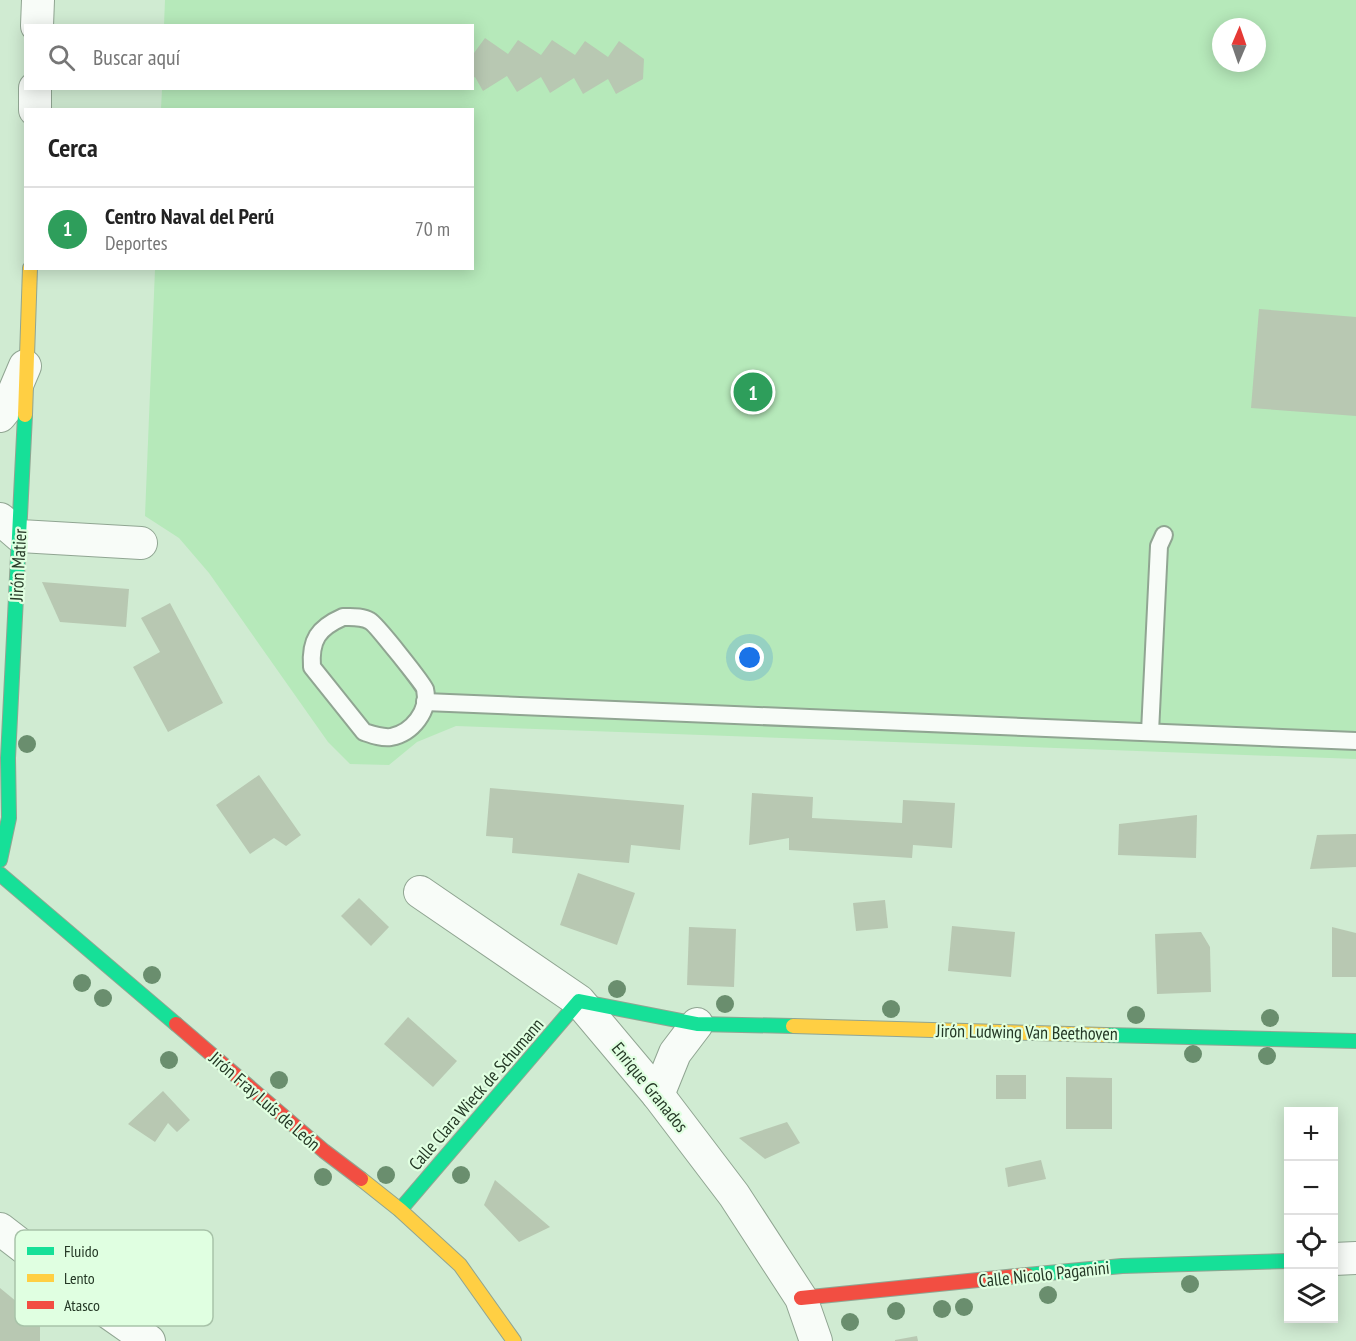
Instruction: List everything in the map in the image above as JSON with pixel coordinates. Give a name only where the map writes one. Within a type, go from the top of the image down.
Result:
[{"type":"street","points":[[37,24],[38,0]]},
{"type":"street","points":[[35,90],[35,108]]},
{"type":"street","name":"Jirón Matier","points":[[0,860],[9,818],[4,761],[10,527],[27,362],[30,270]]},
{"type":"street","points":[[0,416],[8,406],[27,362]]},
{"type":"street","points":[[10,527],[141,543]]},
{"type":"street","name":"Jirón Fray Luís de León","points":[[0,874],[324,1151],[400,1210],[460,1265],[514,1341]]},
{"type":"street","name":"Enrique Granados","points":[[420,892],[579,1001],[658,1095],[734,1195],[801,1298],[816,1341]]},
{"type":"street","name":"Calle Clara Wieck de Schumann","points":[[400,1210],[579,1001]]},
{"type":"street","name":"Jirón Ludwing Van Beethoven","points":[[579,1001],[697,1024],[1356,1041]]},
{"type":"street","points":[[658,1095],[675,1053],[697,1024]]},
{"type":"street","points":[[0,1229],[15,1243]]},
{"type":"street","points":[[1338,1259],[1356,1258]]},
{"type":"street","name":"Calle Nicolo Paganini","points":[[801,1298],[1122,1266],[1284,1261]]},
{"type":"street","points":[[106,1327],[149,1341]]},
{"type":"lane","points":[[1150,732],[1159,546],[1164,535]]},
{"type":"lane","points":[[343,617],[358,617],[372,621],[425,688],[425,702],[421,716],[401,734],[389,737],[364,732],[312,667],[311,654],[314,642],[330,623],[343,617]]},
{"type":"lane","points":[[425,702],[1356,741]]},
{"type":"green space","points":[[165,0],[1356,0],[1356,759],[456,726],[417,742],[389,765],[350,764],[328,742],[209,573],[179,538],[145,516],[155,270],[474,270],[474,108],[161,108],[162,90],[474,90],[474,24],[164,24]]},
{"type":"building","points":[[485,38],[508,54],[518,40],[541,55],[552,40],[575,55],[585,41],[608,57],[619,41],[644,59],[643,79],[616,94],[608,79],[583,94],[574,78],[550,93],[541,77],[517,92],[507,76],[483,91],[474,77],[474,53]]},
{"type":"building","points":[[1259,309],[1356,317],[1356,416],[1251,408]]},
{"type":"building","points":[[42,582],[129,589],[126,627],[60,622]]},
{"type":"building","points":[[170,603],[223,703],[168,732],[133,667],[160,652],[141,618]]},
{"type":"building","points":[[259,775],[301,835],[286,846],[274,838],[250,854],[216,805]]},
{"type":"building","points":[[490,788],[684,805],[680,850],[631,845],[629,863],[512,853],[513,838],[486,836]]},
{"type":"building","points":[[752,793],[813,797],[812,818],[902,823],[903,800],[955,803],[952,848],[913,845],[912,858],[789,850],[789,838],[749,845]]},
{"type":"building","points":[[1197,815],[1196,858],[1118,855],[1119,824]]},
{"type":"building","points":[[1356,834],[1356,867],[1310,869],[1317,835]]},
{"type":"building","points":[[578,873],[635,893],[617,945],[560,925]]},
{"type":"building","points":[[359,898],[389,927],[371,946],[341,916]]},
{"type":"building","points":[[885,900],[888,928],[856,931],[853,903]]},
{"type":"building","points":[[952,926],[1015,932],[1011,977],[948,971]]},
{"type":"building","points":[[689,927],[736,929],[734,987],[687,985]]},
{"type":"building","points":[[1332,927],[1356,933],[1356,977],[1332,977]]},
{"type":"building","points":[[1201,932],[1210,947],[1211,992],[1157,994],[1155,934]]},
{"type":"building","points":[[408,1017],[457,1061],[433,1087],[384,1044]]},
{"type":"building","points":[[996,1075],[1026,1075],[1026,1099],[996,1099]]},
{"type":"building","points":[[1066,1077],[1112,1078],[1112,1129],[1066,1129]]},
{"type":"building","points":[[163,1091],[190,1120],[177,1132],[168,1123],[155,1142],[128,1124]]},
{"type":"building","points":[[787,1122],[800,1143],[765,1159],[739,1138]]},
{"type":"building","points":[[1041,1160],[1046,1179],[1008,1187],[1005,1168]]},
{"type":"building","points":[[495,1180],[550,1227],[519,1242],[484,1205]]},
{"type":"building","points":[[0,1288],[15,1300],[15,1326],[40,1326],[40,1341],[0,1341]]},
{"type":"building","points":[[917,1336],[918,1341],[895,1341],[895,1340]]},
{"type":"traffic: fast","points":[[0,860],[9,818],[8,758],[25,415]]},
{"type":"traffic: fast","points":[[0,874],[176,1024]]},
{"type":"traffic: fast","points":[[400,1210],[579,1001],[697,1024],[793,1026]]},
{"type":"traffic: fast","points":[[1106,1035],[1356,1041]]},
{"type":"traffic: fast","points":[[1027,1275],[1122,1266],[1284,1261]]},
{"type":"traffic: slow","points":[[25,415],[30,270]]},
{"type":"traffic: slow","points":[[793,1026],[1106,1035]]},
{"type":"traffic: slow","points":[[361,1179],[400,1210],[460,1265],[514,1341]]},
{"type":"traffic: jam","points":[[176,1024],[324,1151],[361,1179]]},
{"type":"traffic: jam","points":[[801,1298],[1027,1275]]},
{"type":"place","name":"Centro Naval del Perú","points":[[753,392]]}]
